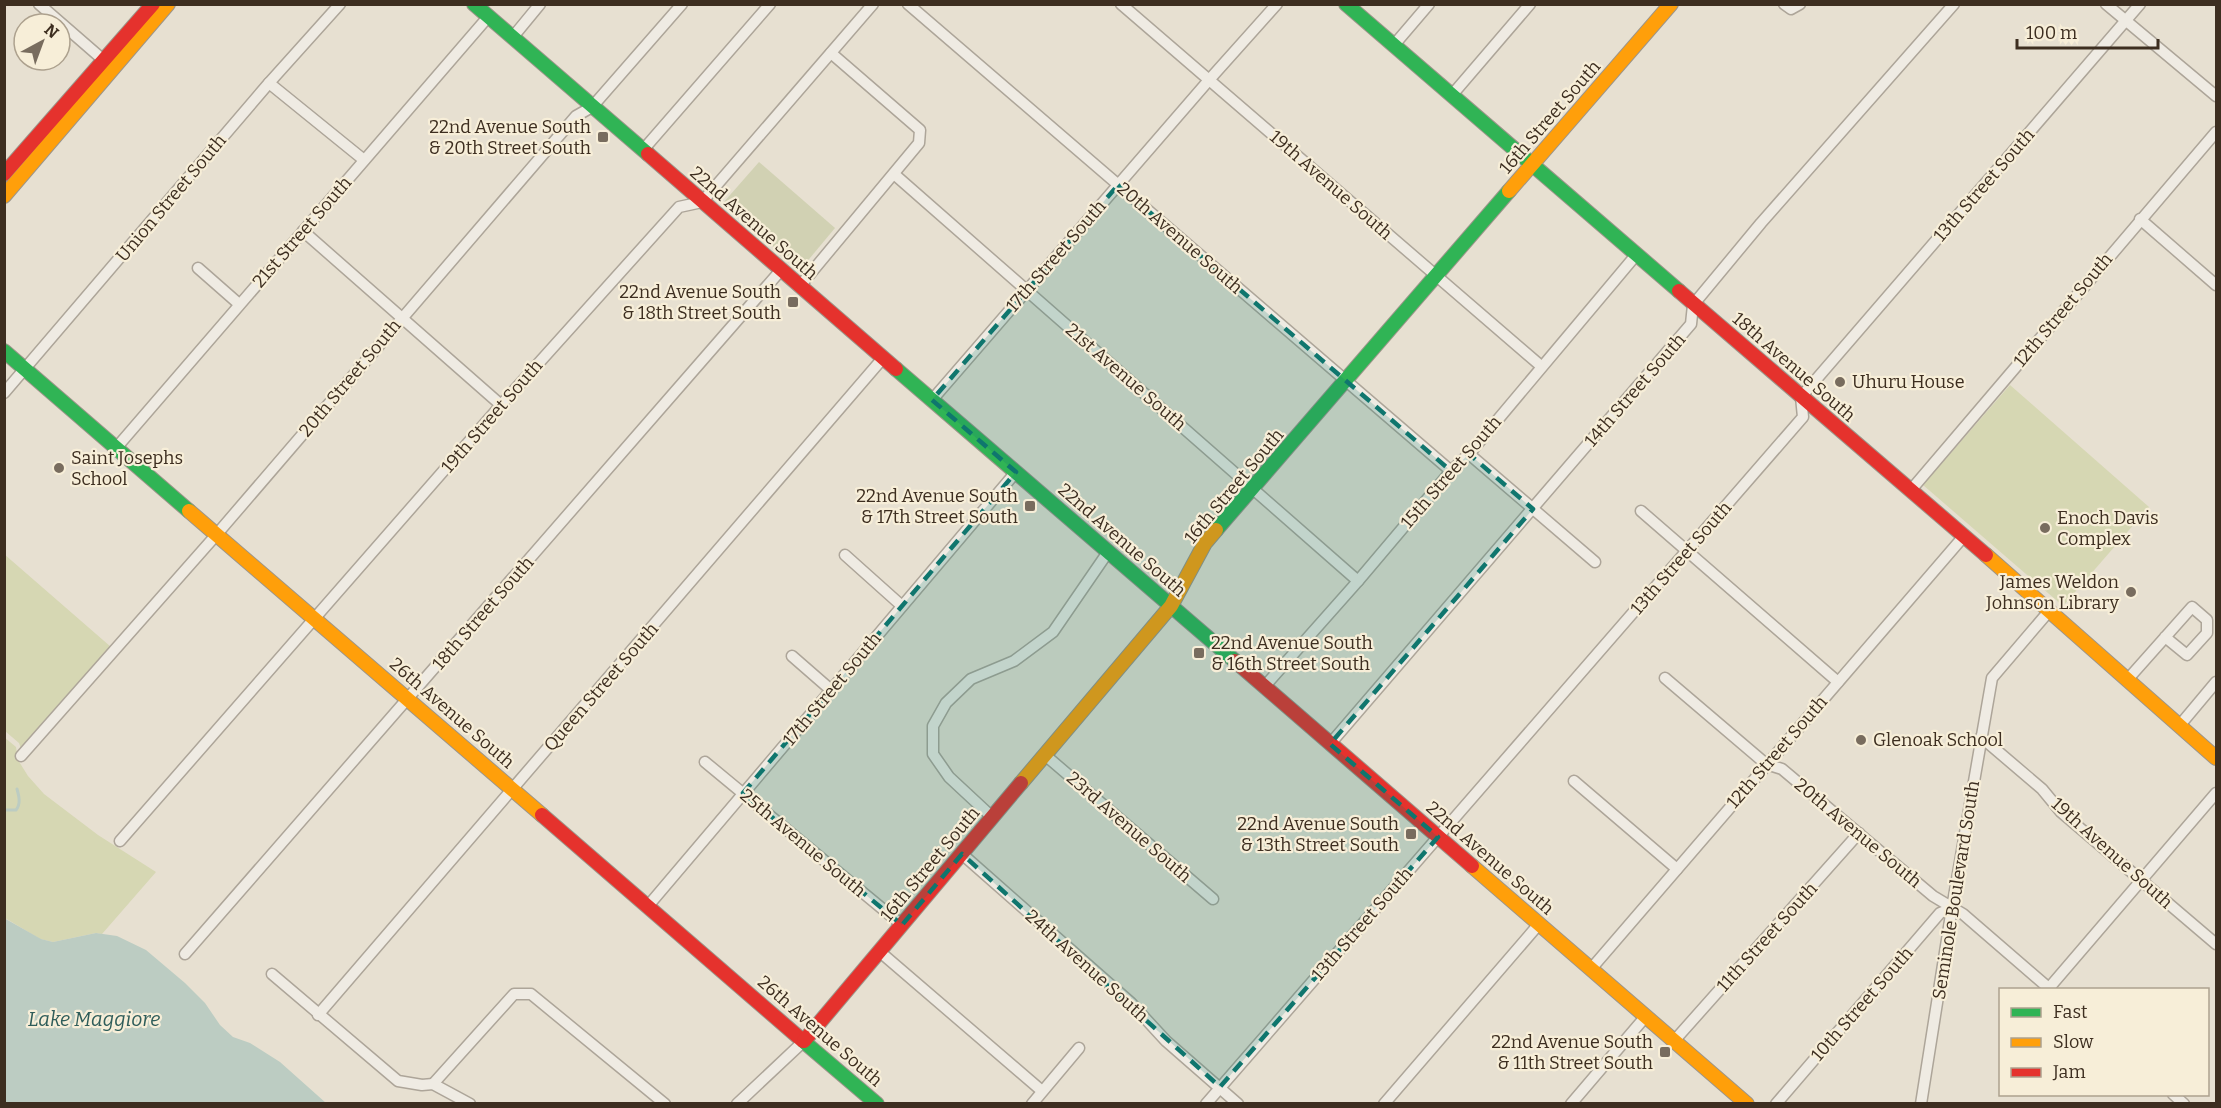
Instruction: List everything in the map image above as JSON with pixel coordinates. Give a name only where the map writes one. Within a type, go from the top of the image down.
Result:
[{"type":"street","points":[[39,4],[108,64]]},
{"type":"street","points":[[108,64],[153,4]]},
{"type":"street","points":[[4,196],[9,172],[108,64],[168,4]]},
{"type":"street","name":"Union Street South","points":[[4,393],[269,83],[340,4]]},
{"type":"street","name":"22nd Avenue South","points":[[474,4],[1747,1104]]},
{"type":"street","points":[[512,38],[540,4]]},
{"type":"street","name":"20th Street South","points":[[21,756],[217,534],[576,116],[592,107],[682,4]]},
{"type":"street","points":[[643,150],[770,4]]},
{"type":"street","name":"19th Street South","points":[[120,841],[501,405],[679,207],[702,201],[873,4]]},
{"type":"street","name":"20th Avenue South","points":[[908,4],[1451,471]]},
{"type":"street","name":"19th Avenue South","points":[[1121,4],[1541,366]]},
{"type":"street","name":"17th Street South","points":[[932,400],[1277,4]]},
{"type":"street","name":"18th Avenue South","points":[[1346,4],[2050,610],[2217,758]]},
{"type":"street","points":[[1394,45],[1429,4]]},
{"type":"street","points":[[1452,95],[1530,4]]},
{"type":"street","name":"16th Street South","points":[[737,1104],[804,1041],[1170,606],[1205,543],[1671,4]]},
{"type":"street","points":[[1784,4],[1791,9],[1799,5]]},
{"type":"street","name":"14th Street South","points":[[1330,744],[1691,324],[1693,305],[1761,223],[1954,4]]},
{"type":"street","points":[[2106,4],[2217,96]]},
{"type":"street","name":"13th Street South","points":[[1206,1104],[1803,417],[1801,397],[2140,4]]},
{"type":"street","name":"21st Street South","points":[[117,447],[488,17]]},
{"type":"street","points":[[800,286],[919,143],[920,130],[831,53]]},
{"type":"street","points":[[269,83],[364,160]]},
{"type":"street","name":"12th Street South","points":[[1911,490],[2140,219],[2217,132]]},
{"type":"street","name":"21st Avenue South","points":[[894,174],[1358,581]]},
{"type":"street","points":[[2140,219],[2217,285]]},
{"type":"street","points":[[303,231],[501,405]]},
{"type":"street","name":"15th Street South","points":[[1264,687],[1451,471],[1469,454],[1636,255]]},
{"type":"street","points":[[198,268],[239,304]]},
{"type":"street","name":"18th Street South","points":[[184,954],[781,270]]},
{"type":"street","name":"26th Avenue South","points":[[4,351],[876,1104]]},
{"type":"street","name":"Queen Street South","points":[[318,1015],[883,358]]},
{"type":"street","points":[[1469,454],[1595,562]]},
{"type":"street","name":"17th Street South","points":[[648,906],[1016,472]]},
{"type":"street","points":[[1641,510],[1838,682]]},
{"type":"street","name":"12th Street South","points":[[1591,969],[1964,536]]},
{"type":"street","points":[[992,817],[949,777],[933,754],[933,726],[946,703],[972,679],[1014,661],[1053,632],[1108,552]]},
{"type":"street","points":[[845,555],[903,606]]},
{"type":"street","name":"Seminole Boulevard South","points":[[1921,1104],[1992,678],[2050,610]]},
{"type":"street","points":[[2128,679],[2165,637]]},
{"type":"street","points":[[792,656],[831,690]]},
{"type":"street","name":"20th Avenue South","points":[[1665,678],[1766,764],[1782,769],[1933,896],[1963,914],[2049,988]]},
{"type":"street","points":[[2180,725],[2217,682]]},
{"type":"street","name":"19th Avenue South","points":[[1981,737],[2042,789],[2061,812],[2217,944]]},
{"type":"street","name":"23rd Avenue South","points":[[1045,755],[1213,899]]},
{"type":"street","name":"25th Avenue South","points":[[705,762],[902,925]]},
{"type":"street","points":[[1574,781],[1677,869]]},
{"type":"street","points":[[2051,988],[2217,793]]},
{"type":"street","name":"11th Street South","points":[[1674,1041],[1859,833]]},
{"type":"street","name":"24th Avenue South","points":[[962,854],[1131,1003],[1166,1041],[1239,1104]]},
{"type":"street","name":"10th Street South","points":[[1776,1104],[1940,914],[1952,908]]},
{"type":"street","points":[[1384,1104],[1539,924]]},
{"type":"street","points":[[879,951],[1042,1092]]},
{"type":"street","points":[[272,974],[398,1081],[422,1085],[433,1084],[470,1104]]},
{"type":"street","points":[[433,1084],[514,994],[531,994],[665,1104]]},
{"type":"street","points":[[1571,1104],[1646,1016]]},
{"type":"street","points":[[1032,1104],[1079,1048]]},
{"type":"highlighted area","points":[[1118,185],[1451,471],[1469,454],[1533,509],[1330,744],[1438,837],[1220,1087],[962,854],[902,925],[743,793],[1016,472],[932,400]]},
{"type":"green space","points":[[759,162],[835,228],[800,270],[723,203]]},
{"type":"green space","points":[[2010,385],[2149,507],[2063,606],[1923,485]]},
{"type":"green space","points":[[4,554],[111,647],[21,749],[19,743],[5,731]]},
{"type":"green space","points":[[4,737],[16,747],[18,760],[44,794],[98,835],[156,872],[102,934],[96,933],[53,942],[40,939],[5,918]]},
{"type":"water","name":"Lake Maggiore","points":[[4,918],[41,939],[53,942],[96,933],[117,936],[146,950],[205,1003],[220,1025],[233,1037],[250,1043],[280,1062],[326,1103],[5,1103]]},
{"type":"waterway","points":[[4,810],[18,808],[17,789]]},
{"type":"traffic: fast","points":[[474,4],[648,154]]},
{"type":"traffic: fast","points":[[1346,4],[1679,291]]},
{"type":"traffic: fast","points":[[1216,530],[1509,191]]},
{"type":"traffic: fast","points":[[4,351],[189,511]]},
{"type":"traffic: fast","points":[[896,369],[1235,661]]},
{"type":"traffic: fast","points":[[803,1041],[877,1104]]},
{"type":"traffic: slow","points":[[4,196],[168,4]]},
{"type":"traffic: slow","points":[[1509,191],[1671,4]]},
{"type":"traffic: slow","points":[[189,511],[542,815]]},
{"type":"traffic: slow","points":[[1021,783],[1171,606],[1205,543],[1216,530]]},
{"type":"traffic: slow","points":[[1986,555],[2216,758]]},
{"type":"traffic: slow","points":[[1472,866],[1747,1104]]},
{"type":"traffic: jam","points":[[4,174],[153,4]]},
{"type":"traffic: jam","points":[[648,154],[896,369]]},
{"type":"traffic: jam","points":[[1679,291],[1986,555]]},
{"type":"traffic: jam","points":[[1235,661],[1472,866]]},
{"type":"traffic: jam","points":[[804,1041],[1021,783]]},
{"type":"traffic: jam","points":[[542,815],[803,1041]]},
{"type":"place","name":"22nd Avenue South & 20th Street South","points":[[603,137]]},
{"type":"place","name":"22nd Avenue South & 18th Street South","points":[[793,302]]},
{"type":"place","name":"Uhuru House","points":[[1840,382]]},
{"type":"place","name":"Saint Josephs School","points":[[59,468]]},
{"type":"place","name":"22nd Avenue South & 17th Street South","points":[[1030,506]]},
{"type":"place","name":"Enoch Davis Complex","points":[[2045,528]]},
{"type":"place","name":"James Weldon Johnson Library","points":[[2131,592]]},
{"type":"place","name":"22nd Avenue South & 16th Street South","points":[[1199,653]]},
{"type":"place","name":"Glenoak School","points":[[1861,740]]},
{"type":"place","name":"22nd Avenue South & 13th Street South","points":[[1411,834]]},
{"type":"place","name":"22nd Avenue South & 11th Street South","points":[[1665,1052]]}]
